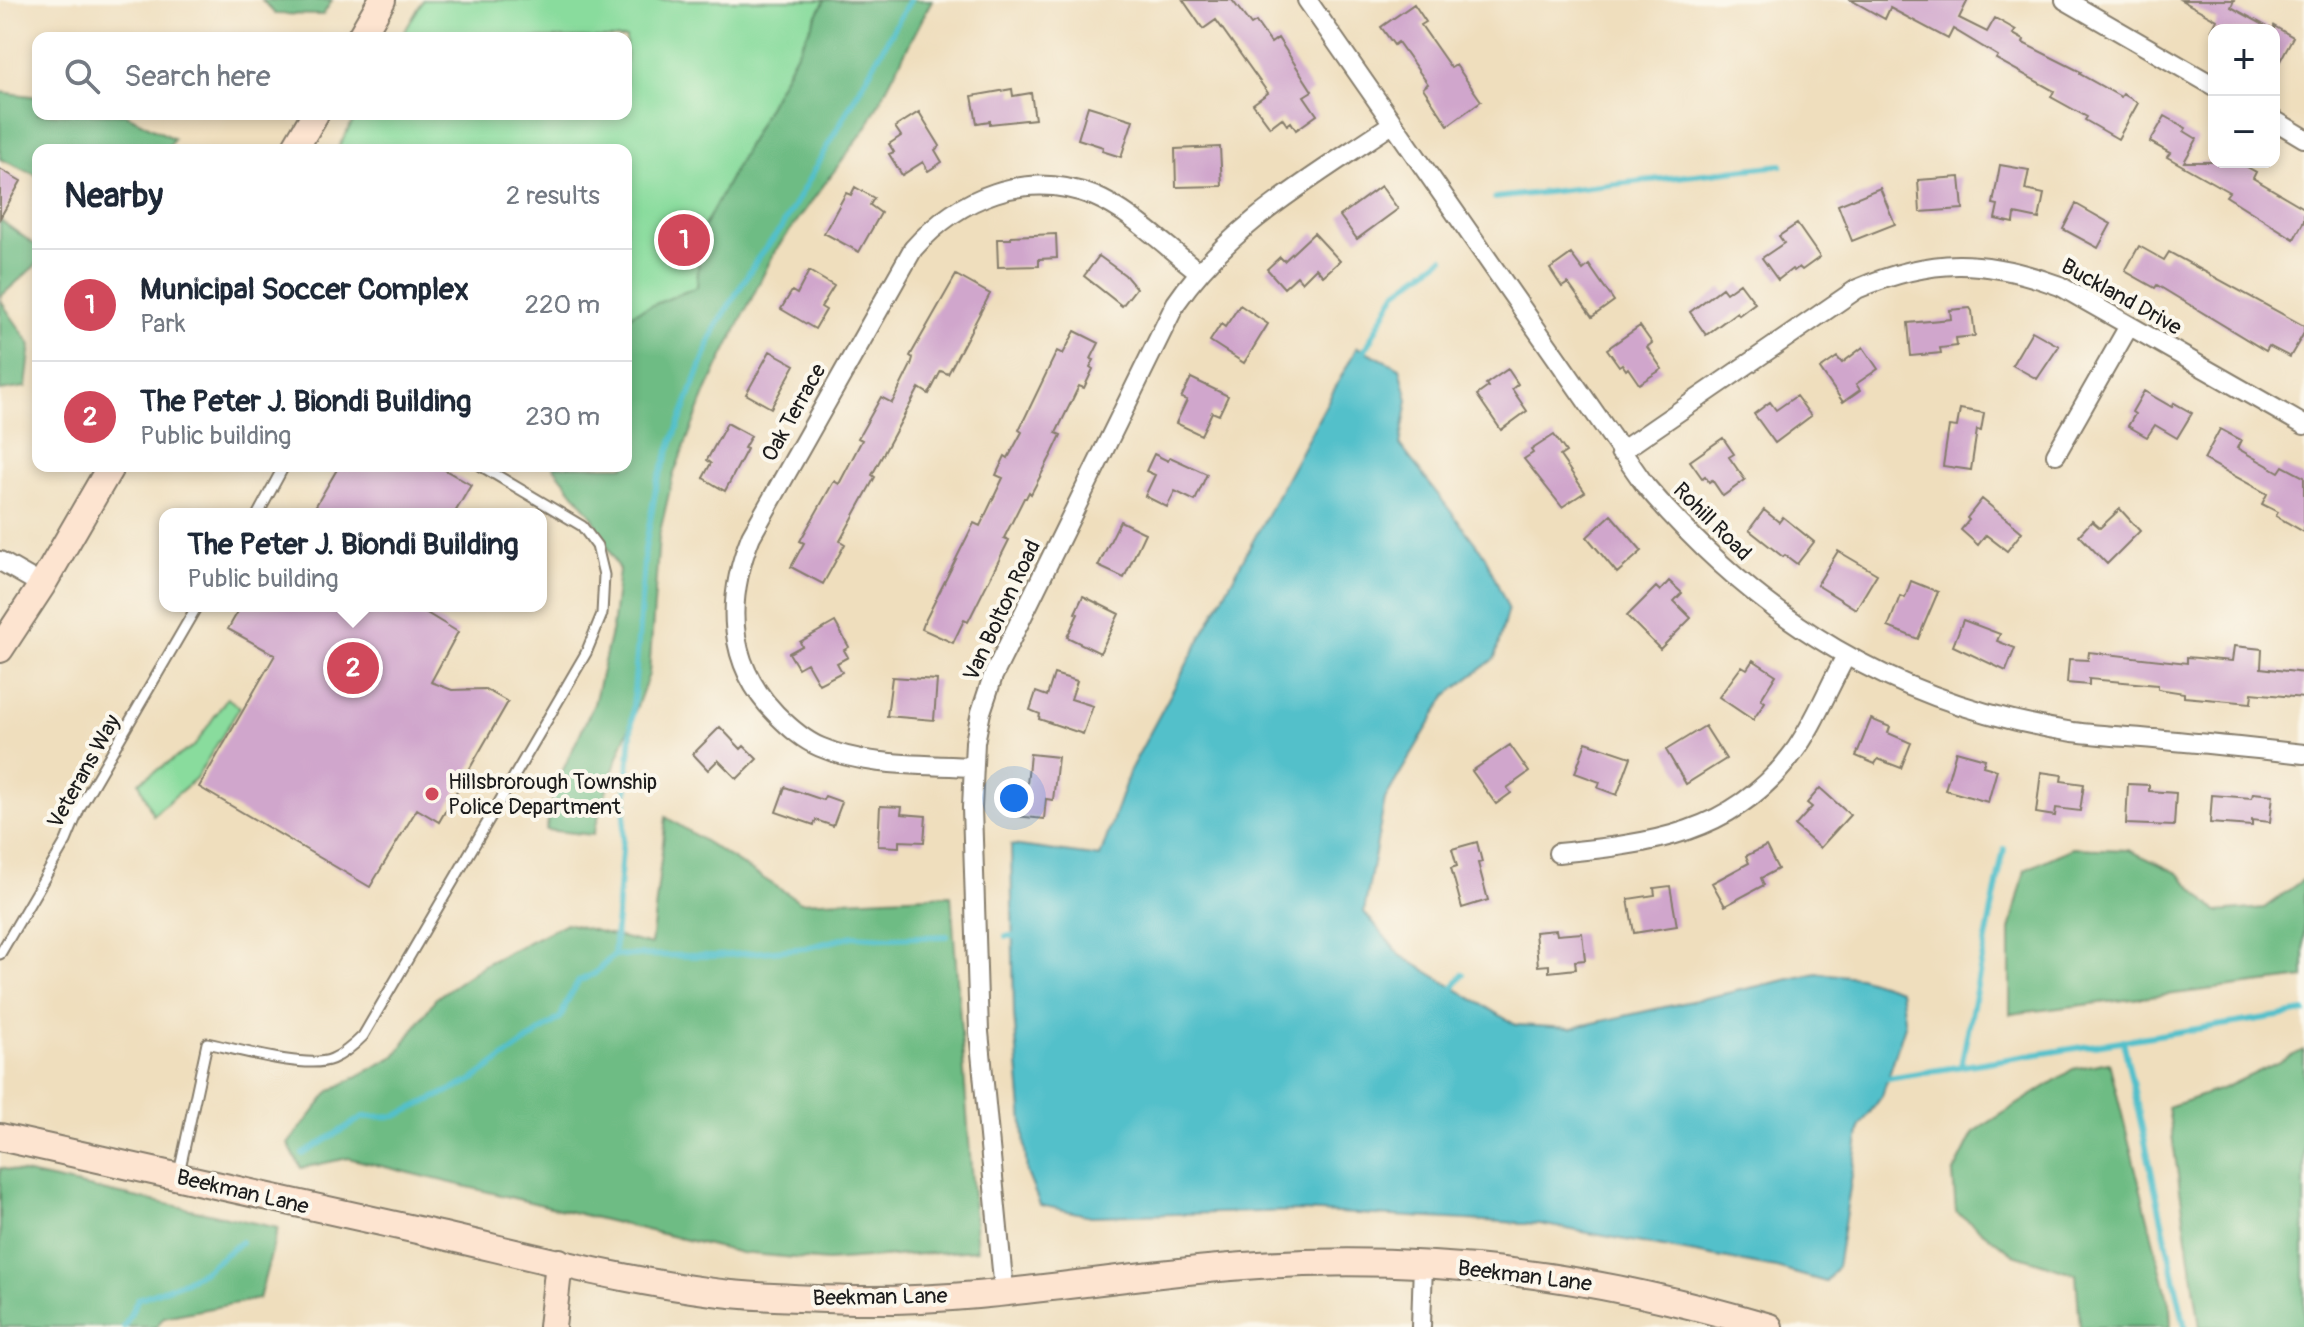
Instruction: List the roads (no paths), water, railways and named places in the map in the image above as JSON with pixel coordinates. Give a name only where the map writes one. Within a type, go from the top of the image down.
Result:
[{"type":"street","points":[[363,32],[382,0]]},
{"type":"street","name":"Rohill Road","points":[[1307,0],[1620,452],[1680,526],[1764,602],[1846,656],[1950,701],[2034,725],[2076,732],[2304,754]]},
{"type":"street","points":[[2065,0],[2208,83]]},
{"type":"street","points":[[298,144],[312,120]]},
{"type":"street","name":"Van Bolton Road","points":[[1004,1291],[979,1032],[975,933],[973,767],[981,712],[993,676],[1176,303],[1198,271],[1232,237],[1259,216],[1392,124]]},
{"type":"street","points":[[2280,124],[2304,138]]},
{"type":"street","name":"Oak Terrace","points":[[973,767],[894,762],[819,747],[791,729],[766,704],[746,672],[735,639],[733,603],[738,568],[751,536],[913,249],[931,228],[952,212],[1002,190],[1030,186],[1066,189],[1094,196],[1124,214],[1198,271]]},
{"type":"street","name":"Buckland Drive","points":[[1620,452],[1857,289],[1892,274],[1956,264],[1991,266],[2060,286],[2304,425]]},
{"type":"street","points":[[2056,454],[2129,326]]},
{"type":"street","points":[[0,649],[42,585],[108,472]]},
{"type":"street","points":[[0,561],[42,585]]},
{"type":"street","points":[[1558,853],[1664,839],[1718,818],[1747,800],[1773,777],[1794,752],[1846,656]]},
{"type":"street","name":"Beekman Lane","points":[[0,1137],[559,1262],[734,1294],[860,1300],[1004,1291],[1238,1267],[1341,1262],[1423,1263],[1517,1271],[1591,1283],[1769,1327]]},
{"type":"street","points":[[552,1327],[559,1262]]},
{"type":"street","points":[[1421,1327],[1423,1263]]},
{"type":"lane","points":[[260,508],[281,472]]},
{"type":"lane","points":[[178,1177],[207,1043],[306,1063],[330,1061],[350,1049],[363,1036],[586,653],[602,614],[604,575],[597,546],[582,526],[491,472]]},
{"type":"lane","name":"Veterans Way","points":[[0,954],[66,841],[73,819],[194,612]]},
{"type":"water","points":[[1357,347],[1400,368],[1408,400],[1400,445],[1485,556],[1508,608],[1495,658],[1446,696],[1385,799],[1364,912],[1400,955],[1516,1025],[1571,1028],[1817,973],[1859,977],[1900,990],[1905,1025],[1882,1096],[1860,1126],[1837,1267],[1826,1282],[1776,1268],[1540,1224],[1301,1211],[1091,1216],[1040,1205],[1027,1173],[1014,1014],[1011,845],[1100,857],[1130,770]]},
{"type":"waterway","points":[[303,1154],[363,1117],[396,1116],[471,1081],[561,1017],[579,981],[594,974],[614,955],[645,549],[657,482],[715,329],[758,258],[781,229],[910,0]]},
{"type":"waterway","points":[[1495,198],[1781,165]]},
{"type":"waterway","points":[[1361,357],[1396,292],[1443,258]]},
{"type":"waterway","points":[[1961,1066],[2004,849]]},
{"type":"waterway","points":[[614,955],[717,956],[806,948],[853,936],[947,936]]},
{"type":"waterway","points":[[1006,936],[1018,936]]},
{"type":"waterway","points":[[1449,995],[1463,974]]},
{"type":"waterway","points":[[1881,1079],[2304,1012]]},
{"type":"waterway","points":[[2123,1040],[2185,1327]]},
{"type":"waterway","points":[[124,1327],[138,1299],[204,1271],[241,1242]]},
{"type":"place","name":"Municipal Soccer Complex","points":[[684,240]]},
{"type":"place","name":"The Peter J. Biondi Building","points":[[353,668]]},
{"type":"place","name":"Hillsbrorough Township Police Department","points":[[432,794]]}]
